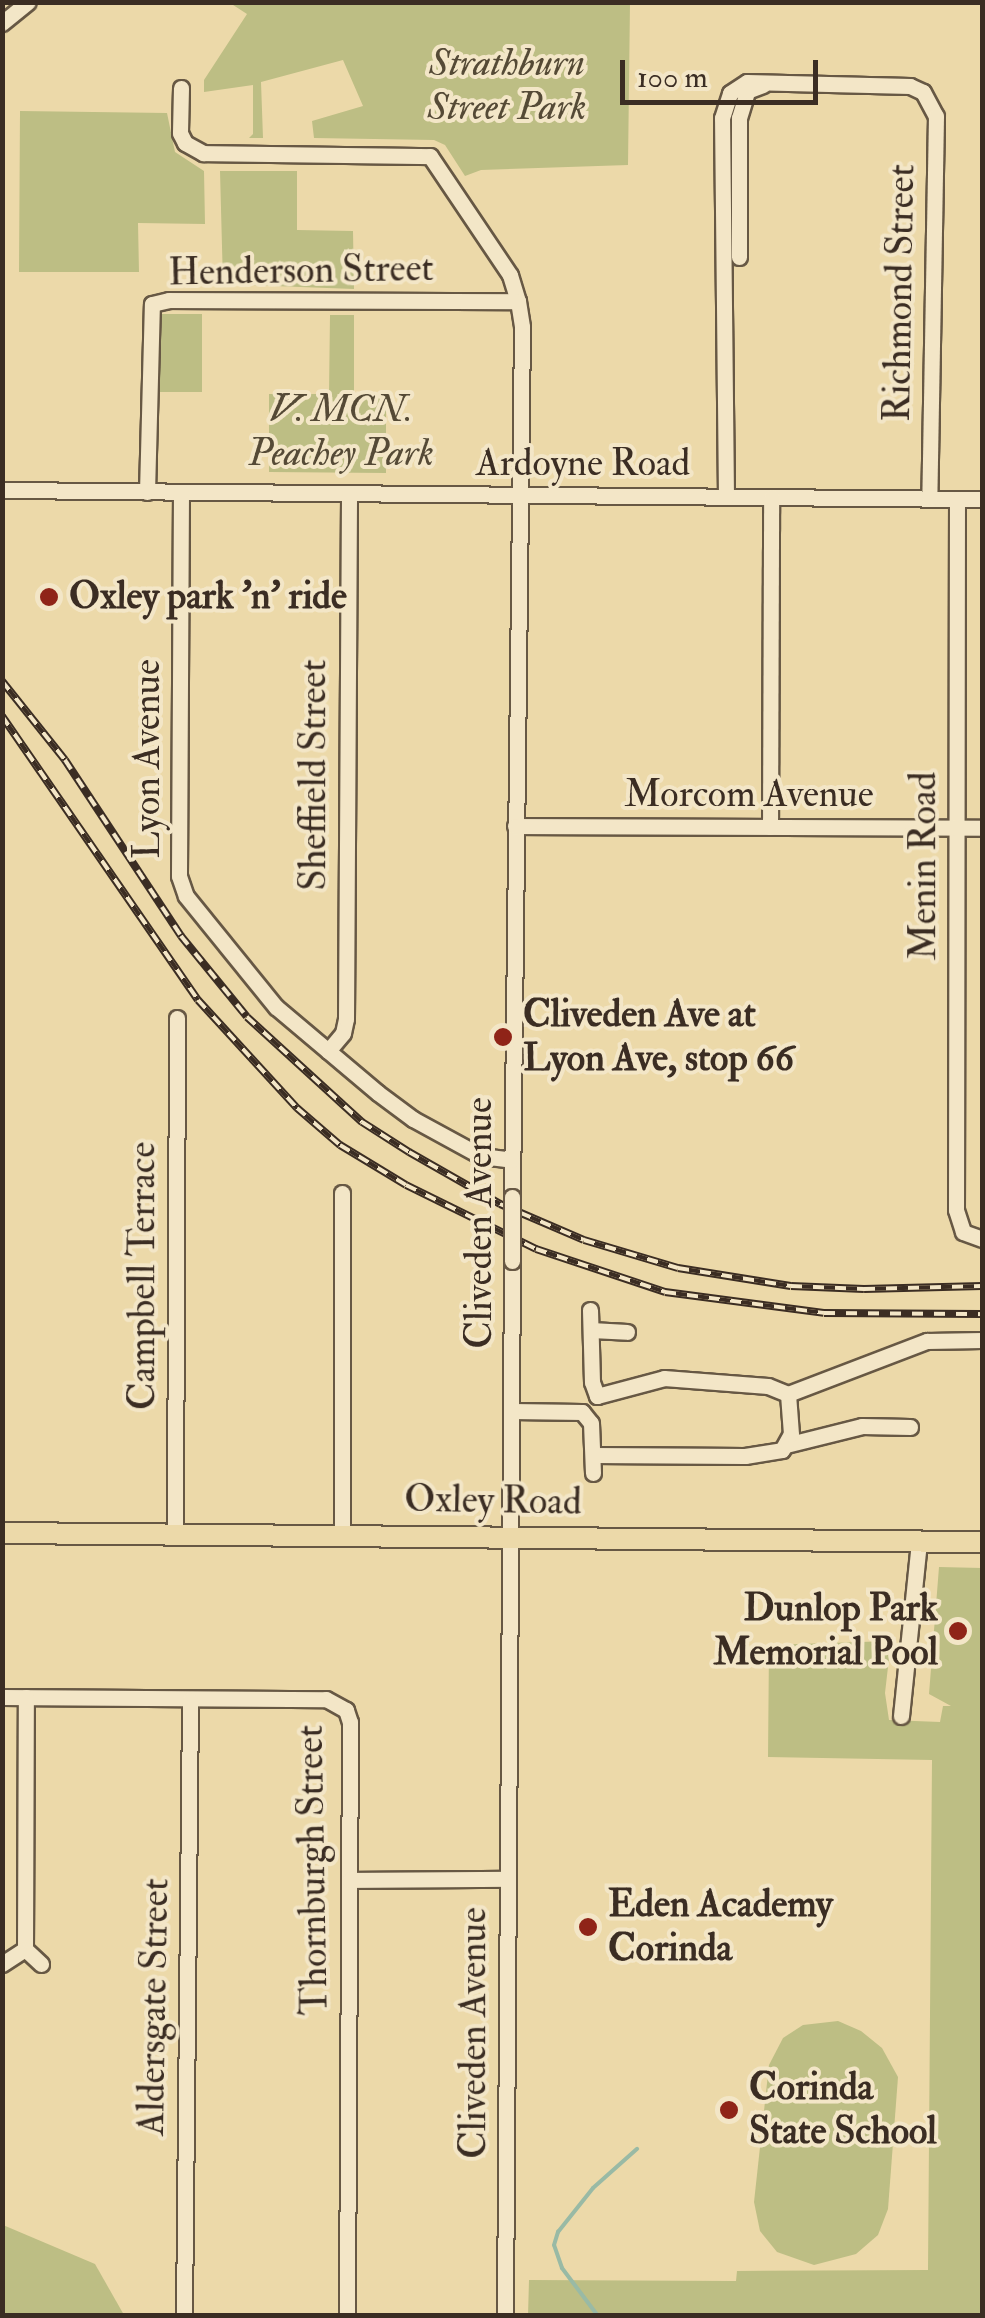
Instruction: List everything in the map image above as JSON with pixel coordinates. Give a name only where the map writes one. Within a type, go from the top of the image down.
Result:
[{"type":"main road","name":"Oxley Road","points":[[2,1533],[982,1542]]},
{"type":"street","points":[[2,22],[28,2]]},
{"type":"street","name":"Richmond Street","points":[[729,220],[723,108],[736,85],[910,86],[923,92],[936,116],[929,498]]},
{"type":"street","name":"Cliveden Avenue","points":[[180,88],[180,133],[185,143],[203,153],[430,156],[510,275],[522,327],[517,496],[505,2316]]},
{"type":"street","points":[[729,220],[739,257]]},
{"type":"street","points":[[726,497],[729,220]]},
{"type":"street","name":"Henderson Street","points":[[147,492],[152,304],[169,300],[518,301]]},
{"type":"street","name":"Ardoyne Road","points":[[2,490],[982,499]]},
{"type":"street","name":"Lyon Avenue","points":[[182,492],[179,876],[186,896],[248,977],[328,1051],[413,1119],[481,1156],[512,1160]]},
{"type":"street","name":"Sheffield Street","points":[[328,1051],[343,1033],[346,1019],[349,494]]},
{"type":"street","points":[[770,827],[771,497]]},
{"type":"street","name":"Menin Road","points":[[957,498],[956,1210],[963,1232],[982,1239]]},
{"type":"street","name":"Morcom Avenue","points":[[515,826],[982,828]]},
{"type":"street","name":"Campbell Terrace","points":[[175,1534],[177,1018]]},
{"type":"street","points":[[342,1193],[342,1536]]},
{"type":"street","points":[[590,1310],[592,1382],[597,1396]]},
{"type":"street","points":[[591,1330],[627,1332]]},
{"type":"street","points":[[512,1411],[582,1412],[597,1396],[664,1378],[768,1386],[788,1394],[927,1341],[982,1340]]},
{"type":"street","points":[[786,1445],[791,1434],[788,1394]]},
{"type":"street","points":[[582,1412],[590,1422],[593,1474]]},
{"type":"street","points":[[592,1455],[761,1455],[862,1426],[910,1427]]},
{"type":"street","points":[[901,1716],[919,1541]]},
{"type":"street","name":"Thornburgh Street","points":[[2,1697],[326,1699],[346,1710],[350,1722],[347,2316]]},
{"type":"street","points":[[26,1697],[25,1950],[41,1964]]},
{"type":"street","name":"Aldersgate Street","points":[[184,2316],[190,1700]]},
{"type":"street","points":[[350,1880],[507,1880]]},
{"type":"street","points":[[2,1964],[25,1950]]},
{"type":"green space","name":"Strathburn Street Park","points":[[230,3],[630,3],[628,165],[481,170],[465,176],[445,145],[434,140],[314,138],[312,121],[363,106],[343,60],[261,82],[263,138],[249,138],[253,134],[253,85],[204,92],[204,80],[247,14]]},
{"type":"green space","points":[[20,111],[167,113],[175,152],[204,171],[205,224],[138,223],[139,272],[19,272]]},
{"type":"green space","points":[[220,171],[297,171],[297,230],[353,231],[354,289],[223,284]]},
{"type":"green space","points":[[158,314],[202,314],[202,392],[158,392]]},
{"type":"green space","name":"V. MCN. Peachey Park","points":[[330,315],[354,315],[354,394],[386,394],[386,473],[269,472],[269,394],[329,394]]},
{"type":"green space","points":[[939,1567],[982,1568],[982,2315],[528,2316],[529,2280],[736,2281],[737,2271],[928,2270],[932,1760],[768,1757],[769,1645],[891,1641],[885,1693],[889,1720],[940,1722],[943,1706],[951,1706],[929,1694]]},
{"type":"green space","points":[[838,2021],[861,2031],[882,2048],[898,2077],[888,2209],[878,2235],[856,2254],[814,2265],[777,2252],[760,2231],[754,2202],[769,2065],[783,2038],[803,2025]]},
{"type":"green space","points":[[3,2225],[95,2264],[124,2315],[3,2315]]},
{"type":"waterway","points":[[598,2316],[562,2268],[554,2245],[558,2232],[593,2188],[637,2149]]},
{"type":"railway","points":[[2,681],[65,760],[181,936],[247,1017],[362,1122],[409,1152],[500,1204],[584,1240],[678,1268],[791,1286],[982,1286]]},
{"type":"railway","points":[[2,716],[198,1000],[297,1108],[340,1145],[406,1185],[536,1249],[665,1292],[824,1313],[982,1314]]},
{"type":"place","name":"Oxley park 'n' ride","points":[[49,597]]},
{"type":"place","name":"Cliveden Ave at Lyon Ave, stop 66","points":[[503,1037]]},
{"type":"place","name":"Dunlop Park Memorial Pool","points":[[958,1631]]},
{"type":"place","name":"Eden Academy Corinda","points":[[588,1927]]},
{"type":"place","name":"Corinda State School","points":[[729,2110]]}]
